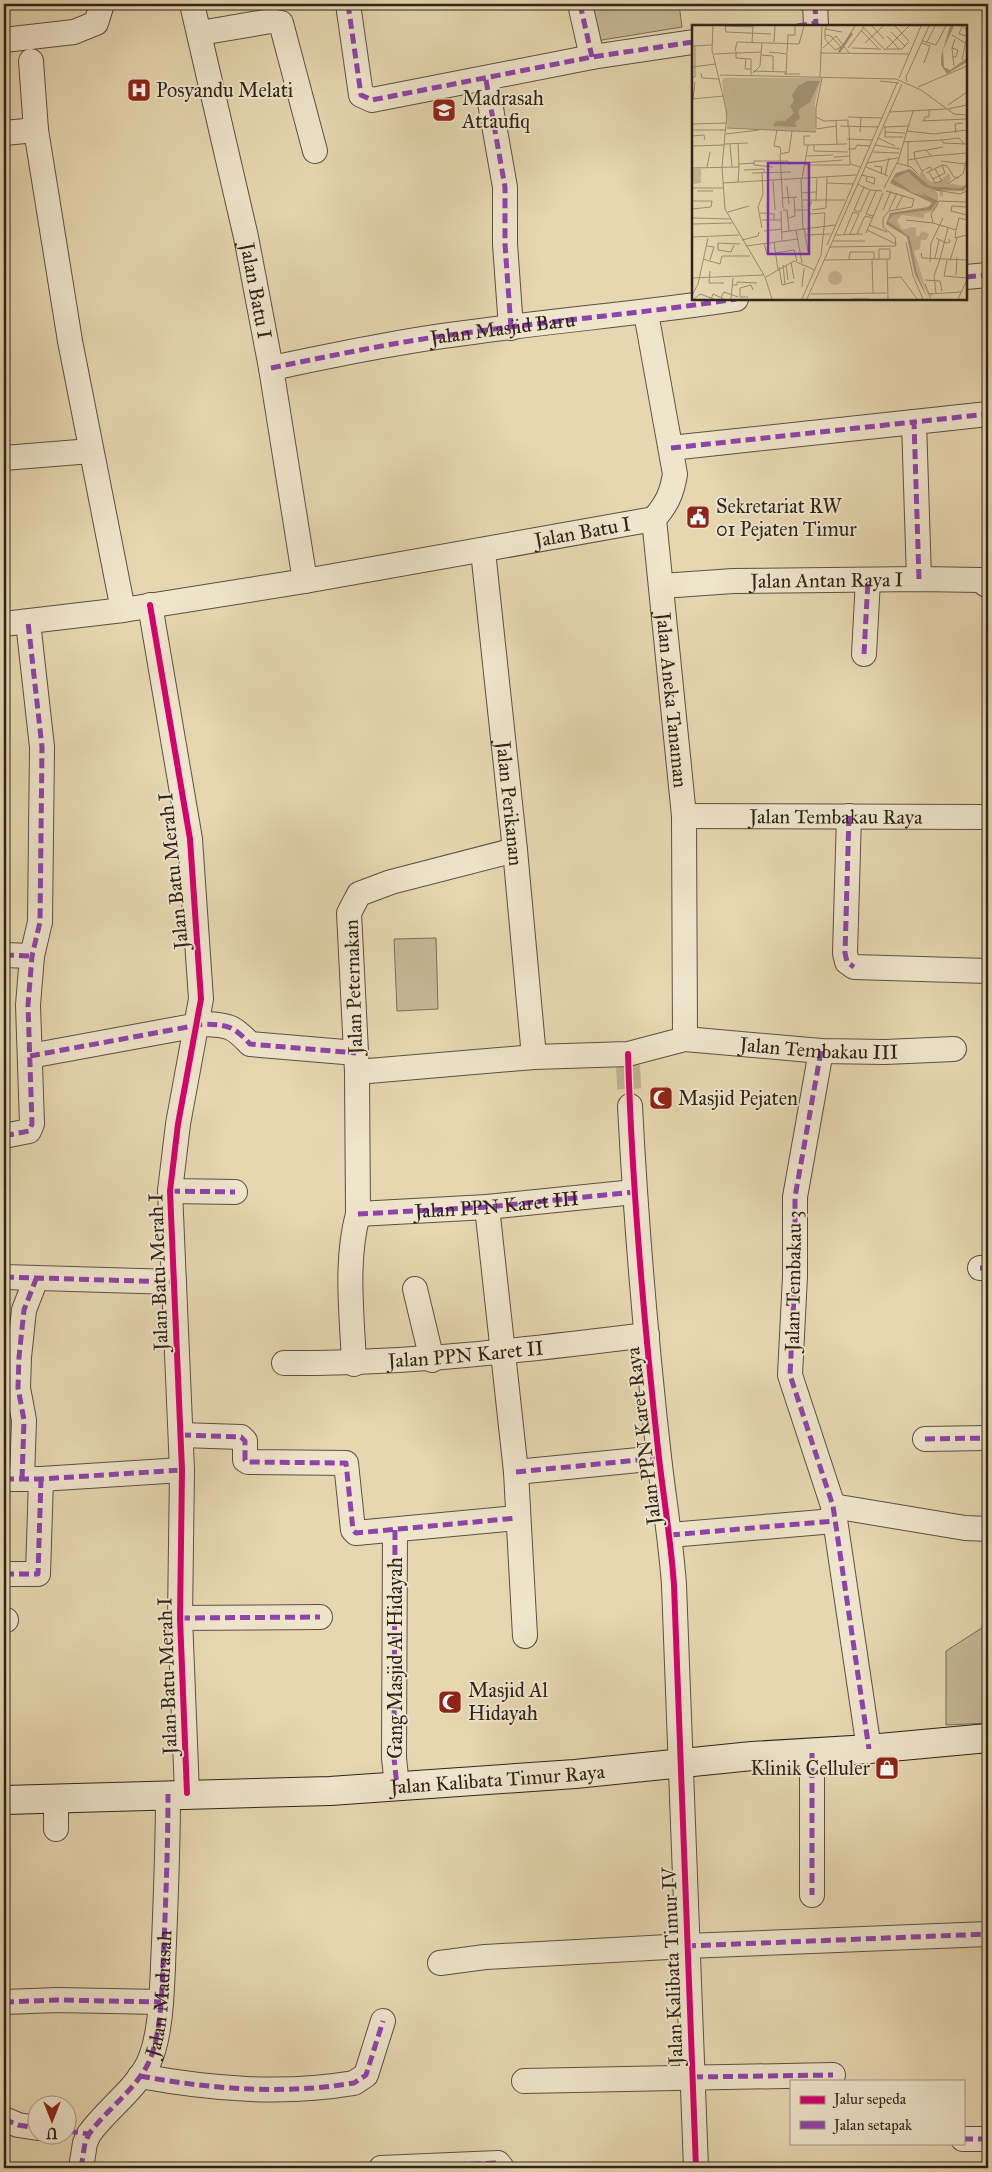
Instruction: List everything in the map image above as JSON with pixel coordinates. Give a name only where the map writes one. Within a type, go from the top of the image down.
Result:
[{"type":"street","points":[[4,40],[74,32],[96,23],[102,4]]},
{"type":"street","name":"Jalan Batu I","points":[[192,4],[246,237],[271,368],[305,581]]},
{"type":"street","points":[[348,4],[361,94],[372,100],[486,80],[592,57],[692,42]]},
{"type":"street","points":[[580,4],[592,57]]},
{"type":"street","points":[[200,33],[271,21],[281,23],[315,151]]},
{"type":"street","points":[[30,61],[36,130],[70,341],[123,610]]},
{"type":"street","points":[[486,80],[504,186],[505,244],[512,328]]},
{"type":"street","points":[[4,133],[36,130]]},
{"type":"street","points":[[967,276],[988,275]]},
{"type":"street","name":"Jalan Masjid Baru","points":[[271,368],[354,351],[466,332],[646,313],[730,300]]},
{"type":"street","points":[[646,313],[676,474],[667,504],[654,519]]},
{"type":"street","points":[[671,448],[988,414]]},
{"type":"street","points":[[914,422],[919,579]]},
{"type":"street","points":[[4,458],[91,451]]},
{"type":"street","name":"Jalan Batu I","points":[[4,624],[123,610],[305,581],[483,551],[654,519]]},
{"type":"street","name":"Jalan Aneka Tanaman","points":[[654,519],[684,816],[685,1039]]},
{"type":"street","name":"Jalan Perikanan","points":[[483,551],[515,850],[534,1057]]},
{"type":"street","name":"Jalan Antan Raya I","points":[[662,586],[733,581],[919,579],[980,580],[987,583]]},
{"type":"street","points":[[864,654],[868,580]]},
{"type":"street","name":"Jalan Batu Merah I","points":[[150,605],[190,839],[201,999],[178,1124],[170,1191],[182,1470],[178,1794]]},
{"type":"street","points":[[4,1136],[29,1131],[32,1124],[28,1005],[32,956],[40,922],[42,748],[28,622]]},
{"type":"street","name":"Jalan Tembakau Raya","points":[[684,816],[988,817]]},
{"type":"street","points":[[849,816],[844,953],[847,962],[854,967],[988,972]]},
{"type":"street","name":"Jalan Peternakan","points":[[354,1364],[351,1261],[353,1234],[358,1214],[356,1063],[349,913],[359,894],[391,882],[515,850]]},
{"type":"street","points":[[4,955],[32,956]]},
{"type":"street","points":[[30,1056],[196,1025],[235,1028],[250,1044],[356,1063],[534,1057],[628,1060],[685,1039]]},
{"type":"street","name":"Jalan Tembakau III","points":[[685,1039],[821,1051],[885,1052],[954,1049]]},
{"type":"street","name":"Jalan Tembakau 3","points":[[821,1051],[814,1080],[794,1197],[794,1276],[790,1375],[833,1514],[869,1749]]},
{"type":"street","name":"Jalan PPN Karet Raya","points":[[630,1106],[634,1192],[647,1335],[659,1458],[670,1535],[680,1763]]},
{"type":"street","points":[[170,1191],[235,1192]]},
{"type":"street","name":"Jalan PPN Karet III","points":[[358,1214],[487,1207],[634,1192]]},
{"type":"street","points":[[487,1207],[516,1472],[517,1518],[525,1636]]},
{"type":"street","points":[[4,1277],[174,1282]]},
{"type":"street","points":[[4,1574],[38,1574],[22,1479],[24,1420],[18,1388],[24,1310],[36,1279]]},
{"type":"street","points":[[415,1290],[432,1360]]},
{"type":"street","name":"Jalan PPN Karet II","points":[[284,1363],[354,1364],[432,1360],[647,1335]]},
{"type":"street","points":[[181,1436],[241,1437],[245,1441],[244,1460],[248,1462],[346,1463],[353,1532],[395,1530],[517,1518]]},
{"type":"street","points":[[925,1440],[988,1438]]},
{"type":"street","points":[[516,1472],[659,1458]]},
{"type":"street","points":[[22,1479],[182,1470]]},
{"type":"street","points":[[670,1535],[833,1514],[988,1530]]},
{"type":"street","name":"Gang Masjid Al Hidayah","points":[[395,1530],[394,1758],[397,1786]]},
{"type":"street","points":[[180,1618],[320,1617]]},
{"type":"street","name":"Jalan Kalibata Timur Raya","points":[[4,1800],[56,1797],[330,1791],[575,1774],[752,1756],[869,1749],[988,1738]]},
{"type":"street","points":[[812,1753],[812,1895]]},
{"type":"street","name":"Jalan Kalibata Timur IV","points":[[680,1763],[696,2168]]},
{"type":"street","name":"Jalan Madrasah","points":[[81,2168],[84,2143],[78,2132],[140,2076],[148,2064],[154,2047],[160,2002],[168,1853],[178,1794]]},
{"type":"street","points":[[56,1797],[56,1829]]},
{"type":"street","points":[[440,1963],[485,1957],[686,1946],[988,1934]]},
{"type":"street","points":[[4,2002],[58,2000],[160,2002]]},
{"type":"street","points":[[140,2076],[217,2088],[267,2091],[354,2083],[366,2075],[383,2020]]},
{"type":"street","points":[[524,2082],[833,2075]]},
{"type":"street","points":[[4,2119],[18,2125],[28,2126]]},
{"type":"street","points":[[964,2139],[988,2139]]},
{"type":"street","points":[[381,2168],[498,2163],[502,2168]]},
{"type":"shaded area","points":[[590,4],[679,4],[682,27],[596,41]]},
{"type":"shaded area","points":[[436,938],[438,1009],[397,1011],[394,939]]},
{"type":"shaded area","points":[[988,1624],[988,1723],[946,1725],[946,1651]]},
{"type":"tunnel","points":[[628,1065],[630,1106]]},
{"type":"marked path","points":[[348,4],[361,95],[372,100],[592,57],[692,42]]},
{"type":"marked path","points":[[580,4],[592,57]]},
{"type":"marked path","points":[[815,4],[816,25]]},
{"type":"marked path","points":[[816,5],[827,4]]},
{"type":"marked path","points":[[803,25],[816,23]]},
{"type":"marked path","points":[[486,80],[505,187],[505,244],[511,328]]},
{"type":"marked path","points":[[967,277],[988,275]]},
{"type":"marked path","points":[[271,368],[441,336],[728,300]]},
{"type":"marked path","points":[[919,579],[914,422],[988,414]]},
{"type":"marked path","points":[[671,448],[914,422]]},
{"type":"marked path","points":[[864,654],[868,580]]},
{"type":"marked path","points":[[988,581],[985,583],[988,586]]},
{"type":"marked path","points":[[4,1136],[29,1131],[32,1124],[28,1005],[32,956],[40,922],[42,747],[28,622]]},
{"type":"marked path","points":[[849,816],[845,953],[847,962],[854,967]]},
{"type":"marked path","points":[[4,955],[32,956]]},
{"type":"marked path","points":[[30,1056],[204,1024],[225,1026],[235,1030],[250,1044],[356,1053]]},
{"type":"marked path","points":[[821,1051],[795,1197],[795,1276],[790,1375],[833,1506],[869,1749]]},
{"type":"marked path","points":[[170,1191],[235,1192]]},
{"type":"marked path","points":[[358,1214],[487,1207],[634,1192]]},
{"type":"marked path","points":[[980,1268],[988,1268]]},
{"type":"marked path","points":[[4,1277],[174,1282]]},
{"type":"marked path","points":[[22,1479],[24,1420],[18,1388],[19,1357],[24,1310],[36,1279]]},
{"type":"marked path","points":[[181,1435],[241,1437],[245,1441],[245,1460],[248,1462],[346,1463],[353,1530],[356,1533],[517,1518]]},
{"type":"marked path","points":[[925,1439],[988,1438]]},
{"type":"marked path","points":[[516,1472],[659,1458]]},
{"type":"marked path","points":[[4,1479],[41,1479],[182,1470]]},
{"type":"marked path","points":[[4,1574],[38,1574],[41,1479]]},
{"type":"marked path","points":[[670,1535],[834,1521]]},
{"type":"marked path","points":[[395,1530],[394,1758],[397,1786]]},
{"type":"marked path","points":[[180,1618],[320,1617]]},
{"type":"marked path","points":[[812,1753],[812,1895]]},
{"type":"marked path","points":[[81,2168],[85,2143],[89,2134],[142,2074],[148,2064],[157,2037],[162,1988],[168,1794]]},
{"type":"marked path","points":[[686,1946],[988,1934]]},
{"type":"marked path","points":[[4,2002],[58,2000],[161,2002]]},
{"type":"marked path","points":[[140,2076],[167,2081],[247,2089],[300,2089],[354,2083],[366,2075],[383,2021]]},
{"type":"marked path","points":[[693,2077],[833,2075]]},
{"type":"marked path","points":[[4,2119],[18,2125],[28,2126]]},
{"type":"marked path","points":[[78,2132],[89,2134]]},
{"type":"marked path","points":[[964,2139],[988,2139]]},
{"type":"marked path","points":[[381,2168],[498,2163],[502,2168]]},
{"type":"cycle path","points":[[150,605],[190,839],[201,999],[178,1124],[170,1191],[182,1470],[180,1618],[187,1793]]},
{"type":"cycle path","points":[[628,1054],[632,1155],[648,1357],[674,1585],[696,2168]]},
{"type":"place","name":"Posyandu Melati","points":[[139,90]]},
{"type":"place","name":"Madrasah Attaufiq","points":[[444,110]]},
{"type":"place","name":"Sekretariat RW 01 Pejaten Timur","points":[[698,517]]},
{"type":"place","name":"Masjid Pejaten","points":[[661,1098]]},
{"type":"place","name":"Masjid Al Hidayah","points":[[450,1702]]},
{"type":"place","name":"Klinik Celluler","points":[[887,1768]]}]
